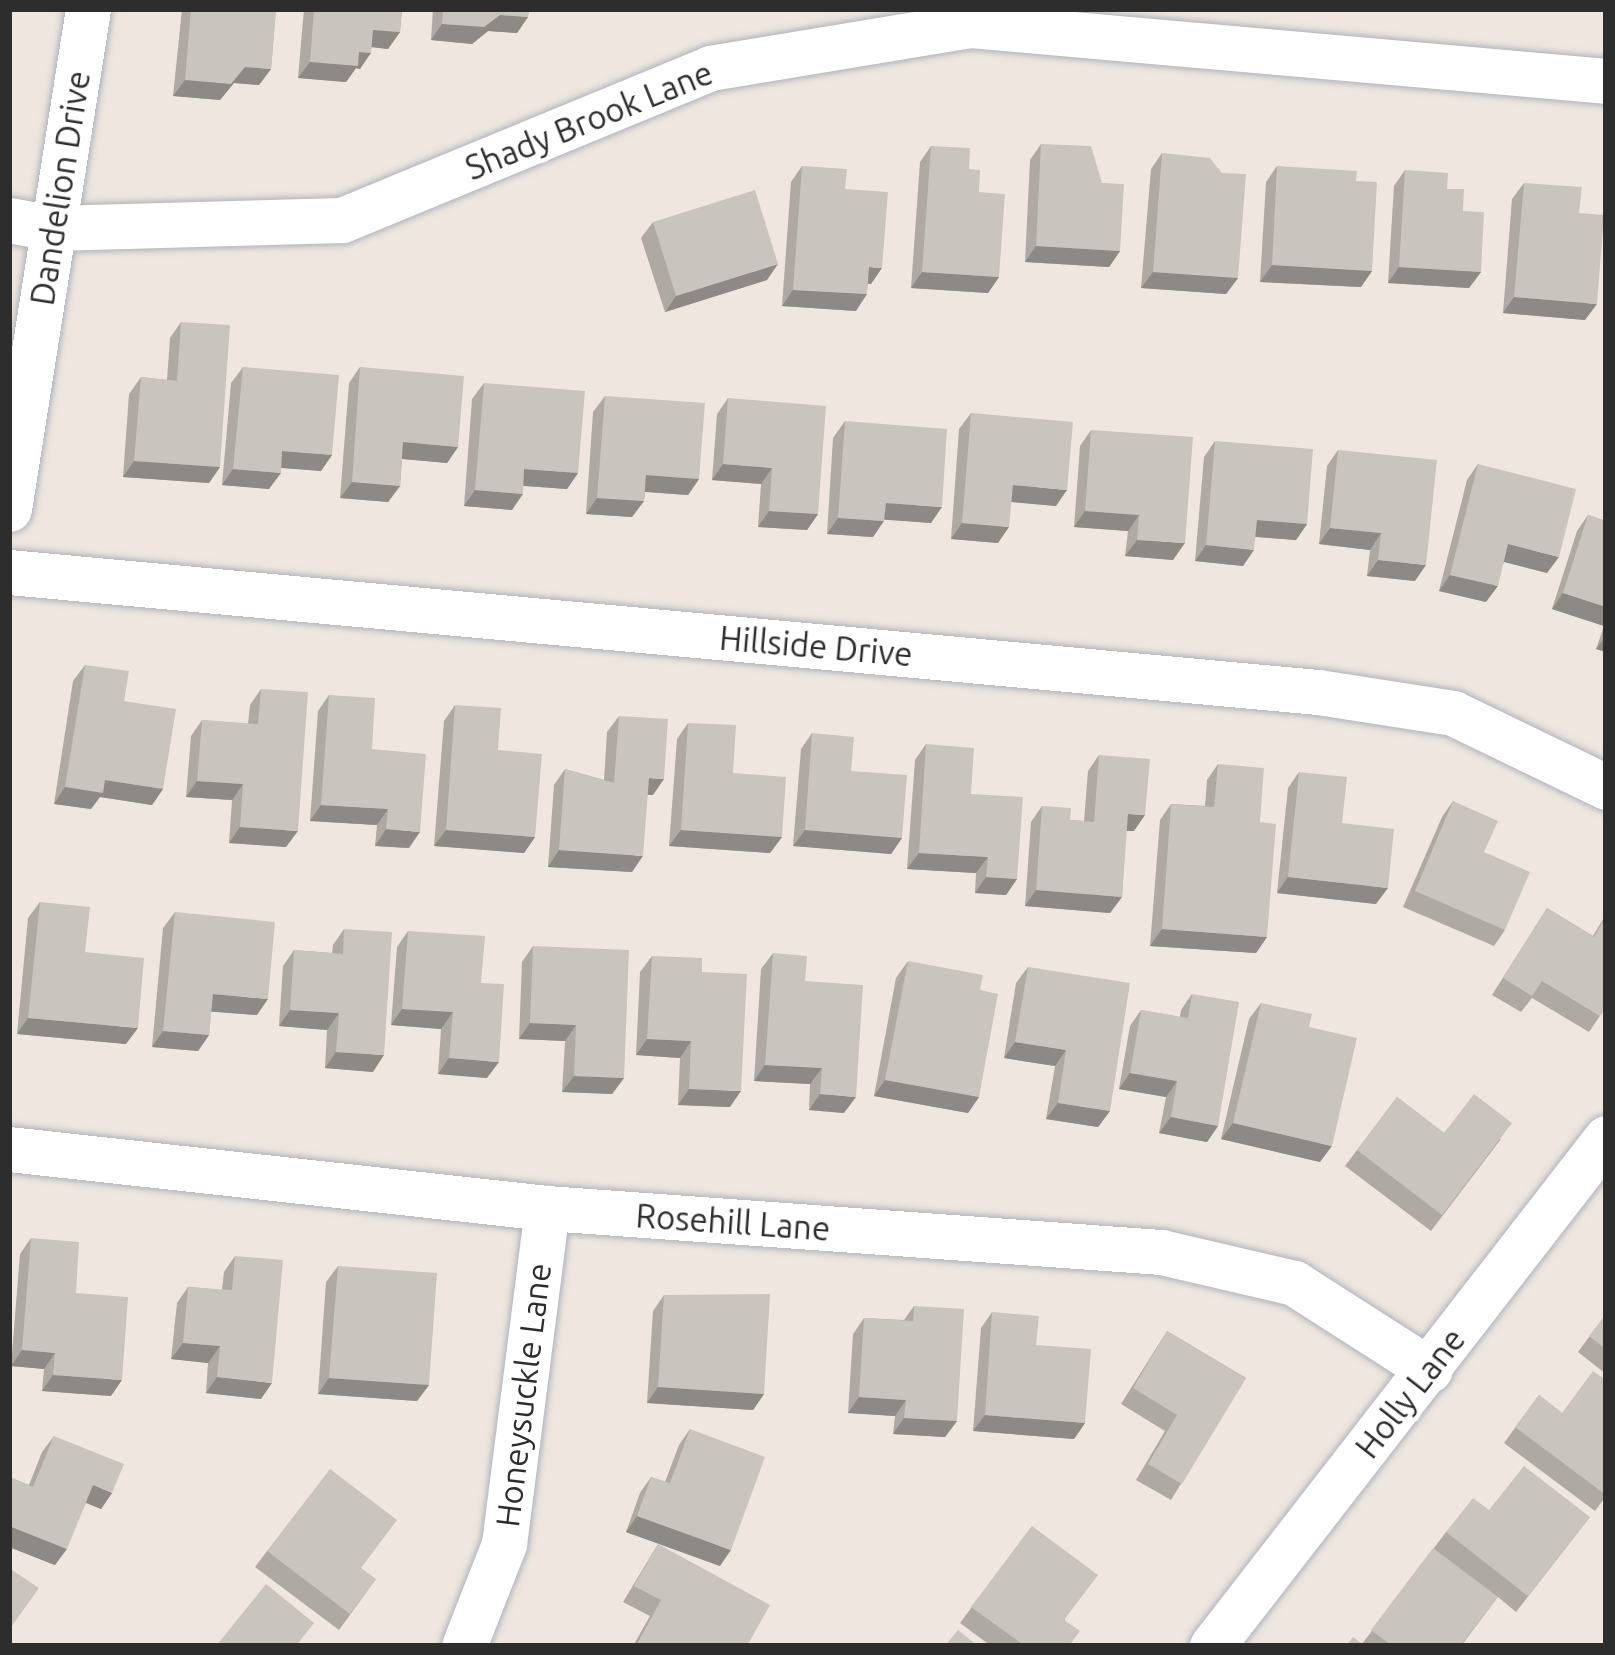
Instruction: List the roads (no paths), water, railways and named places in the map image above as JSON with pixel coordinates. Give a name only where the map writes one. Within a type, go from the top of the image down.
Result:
[{"type":"street","name":"Dandelion Drive","points":[[9,509],[31,224],[88,9]]},
{"type":"street","name":"Shady Brook Lane","points":[[31,224],[342,220],[710,68],[970,25],[1606,81]]},
{"type":"street","name":"Hillside Drive","points":[[9,572],[1318,692],[1453,713],[1606,787]]},
{"type":"street","name":"Holly Lane","points":[[1212,1646],[1606,1138]]},
{"type":"street","name":"Rosehill Lane","points":[[9,1149],[547,1208],[1161,1252],[1294,1283],[1430,1370]]},
{"type":"street","name":"Honeysuckle Lane","points":[[464,1646],[504,1544],[547,1208]]}]
